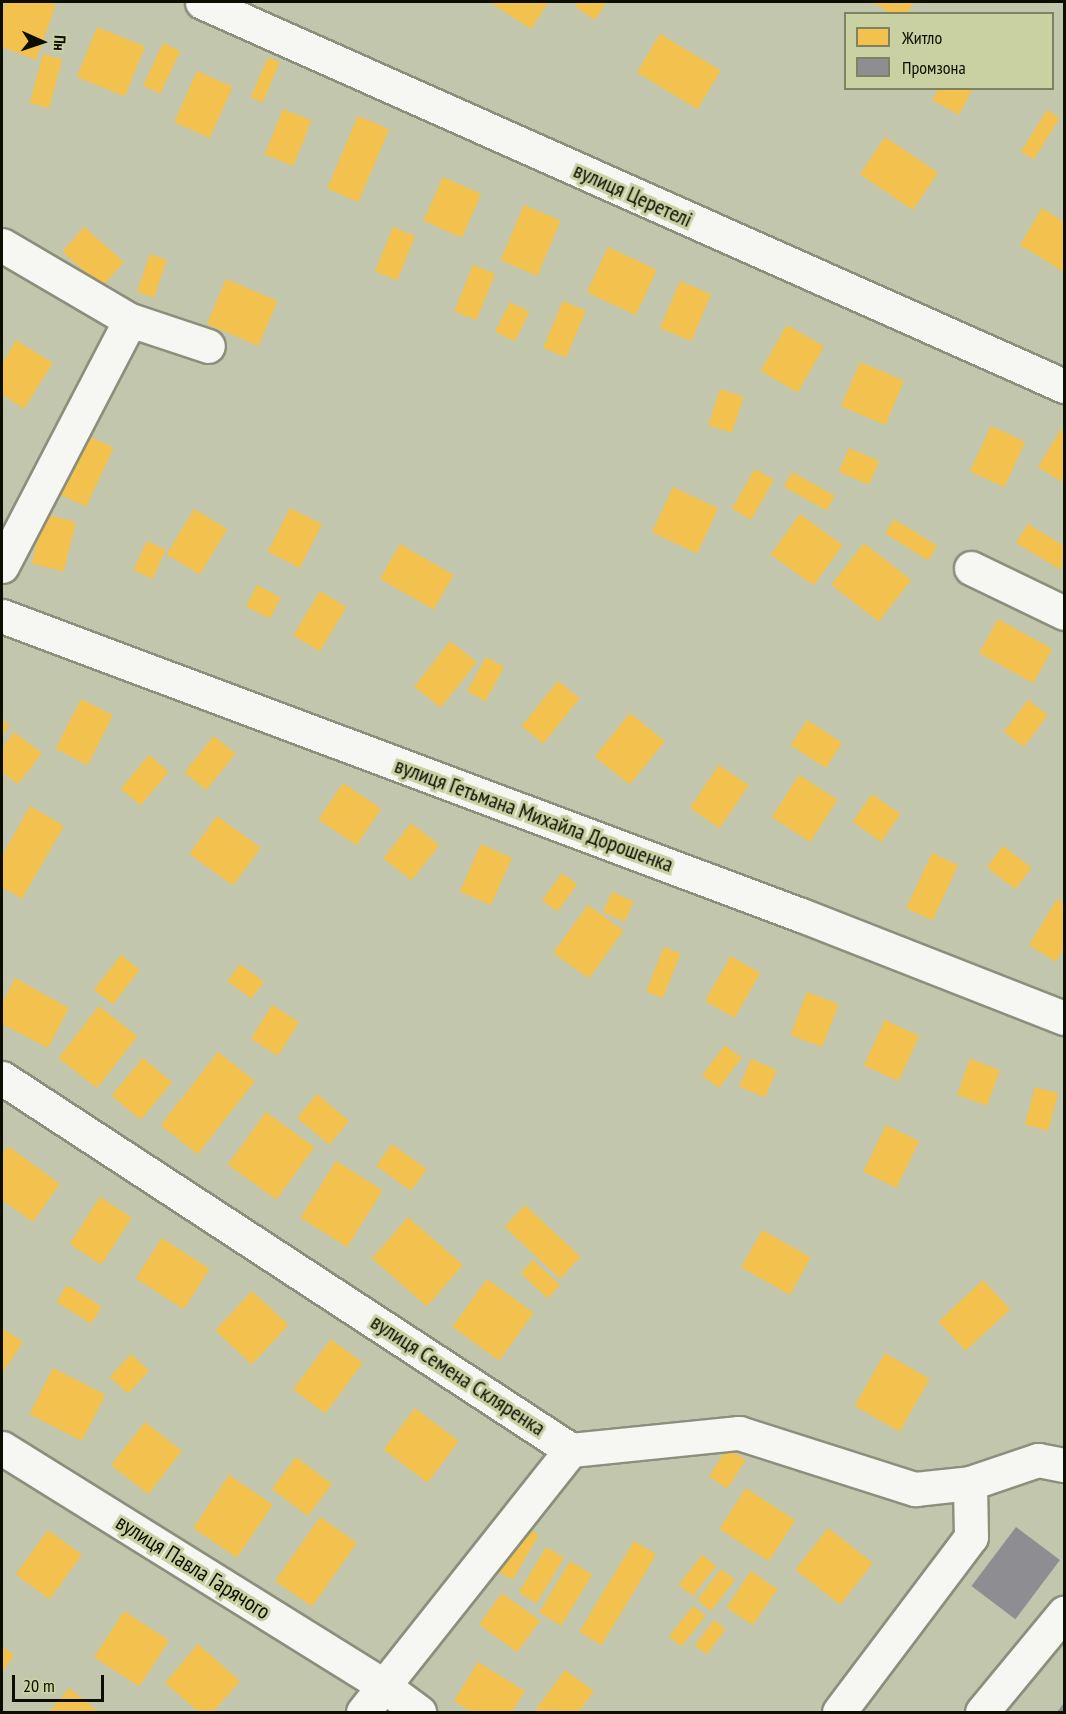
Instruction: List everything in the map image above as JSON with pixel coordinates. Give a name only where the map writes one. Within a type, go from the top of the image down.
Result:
[{"type":"street","name":"вулиця Церетелі","points":[[202,2],[1065,386]]},
{"type":"street","points":[[2,245],[130,320],[208,346]]},
{"type":"street","points":[[2,566],[130,320]]},
{"type":"street","points":[[971,568],[1065,613]]},
{"type":"street","name":"вулиця Гетьмана Михайла Дорошенка","points":[[2,616],[801,915],[1065,1018]]},
{"type":"street","name":"вулиця Семена Скляренка","points":[[2,1078],[571,1450]]},
{"type":"street","points":[[363,1713],[571,1450],[738,1433],[915,1489],[970,1483],[1038,1460],[1065,1465]]},
{"type":"street","name":"вулиця Павла Гарячого","points":[[2,1448],[384,1686],[419,1713]]},
{"type":"street","points":[[838,1713],[971,1537],[970,1483]]},
{"type":"street","points":[[982,1713],[1065,1613]]},
{"type":"building: Житло","points":[[6,2],[46,2],[56,5],[36,60],[2,47],[2,13]]},
{"type":"building: Житло","points":[[489,2],[549,2],[531,29]]},
{"type":"building: Житло","points":[[578,2],[607,2],[595,20],[575,7]]},
{"type":"building: Житло","points":[[872,2],[914,2],[908,12],[889,12]]},
{"type":"building: Житло","points":[[97,27],[145,46],[125,97],[77,77]]},
{"type":"building: Житло","points":[[660,34],[721,71],[698,109],[637,73]]},
{"type":"building: Житло","points":[[163,43],[180,51],[160,94],[143,86]]},
{"type":"building: Житло","points":[[43,54],[62,59],[49,108],[30,103]]},
{"type":"building: Житло","points":[[268,57],[280,62],[263,103],[251,98]]},
{"type":"building: Житло","points":[[197,71],[233,87],[210,138],[174,122]]},
{"type":"building: Житло","points":[[938,90],[972,90],[959,115],[932,100]]},
{"type":"building: Житло","points":[[283,109],[312,121],[293,166],[265,154]]},
{"type":"building: Житло","points":[[1047,110],[1060,118],[1034,160],[1021,152]]},
{"type":"building: Житло","points":[[358,116],[389,129],[358,202],[327,189]]},
{"type":"building: Житло","points":[[885,137],[938,173],[913,210],[860,174]]},
{"type":"building: Житло","points":[[443,177],[481,194],[462,238],[423,221]]},
{"type":"building: Житло","points":[[524,205],[561,221],[537,276],[501,260]]},
{"type":"building: Житло","points":[[1042,208],[1064,222],[1064,272],[1020,245]]},
{"type":"building: Житло","points":[[84,227],[124,262],[102,287],[62,252]]},
{"type":"building: Житло","points":[[393,227],[415,236],[397,280],[375,272]]},
{"type":"building: Житло","points":[[608,247],[657,270],[636,315],[587,292]]},
{"type":"building: Житло","points":[[150,254],[167,260],[154,298],[137,292]]},
{"type":"building: Житло","points":[[473,265],[495,274],[477,320],[454,311]]},
{"type":"building: Житло","points":[[226,279],[278,301],[258,346],[207,324]]},
{"type":"building: Житло","points":[[680,281],[711,294],[691,341],[660,328]]},
{"type":"building: Житло","points":[[563,301],[586,311],[566,358],[543,348]]},
{"type":"building: Житло","points":[[510,302],[530,312],[515,341],[495,331]]},
{"type":"building: Житло","points":[[787,325],[824,346],[798,392],[760,371]]},
{"type":"building: Житло","points":[[16,340],[53,363],[24,409],[2,394],[2,364]]},
{"type":"building: Житло","points":[[860,362],[904,381],[885,425],[841,406]]},
{"type":"building: Житло","points":[[720,389],[744,397],[732,433],[708,425]]},
{"type":"building: Житло","points":[[991,426],[1025,442],[1004,487],[970,471]]},
{"type":"building: Житло","points":[[1061,429],[1064,431],[1064,483],[1038,467]]},
{"type":"building: Житло","points":[[82,433],[114,448],[86,507],[55,492]]},
{"type":"building: Житло","points":[[849,448],[879,461],[869,485],[839,472]]},
{"type":"building: Житло","points":[[755,469],[774,480],[751,520],[732,509]]},
{"type":"building: Житло","points":[[792,472],[835,496],[827,511],[784,487]]},
{"type":"building: Житло","points":[[673,487],[718,508],[697,553],[652,532]]},
{"type":"building: Житло","points":[[290,508],[322,524],[300,568],[268,552]]},
{"type":"building: Житло","points":[[194,509],[227,529],[200,575],[167,554]]},
{"type":"building: Житло","points":[[44,514],[76,522],[64,571],[32,563]]},
{"type":"building: Житло","points":[[800,514],[843,545],[813,586],[771,554]]},
{"type":"building: Житло","points":[[894,519],[937,546],[928,560],[885,533]]},
{"type":"building: Житло","points":[[1028,524],[1064,546],[1061,570],[1016,543]]},
{"type":"building: Житло","points":[[147,541],[166,550],[153,579],[133,570]]},
{"type":"building: Житло","points":[[864,543],[911,580],[879,622],[831,585]]},
{"type":"building: Житло","points":[[400,544],[454,575],[434,610],[380,579]]},
{"type":"building: Житло","points":[[257,585],[281,598],[270,619],[246,606]]},
{"type":"building: Житло","points":[[320,591],[347,607],[320,652],[293,636]]},
{"type":"building: Житло","points":[[998,619],[1052,649],[1033,683],[979,653]]},
{"type":"building: Житло","points":[[450,641],[477,662],[441,708],[414,687]]},
{"type":"building: Житло","points":[[486,657],[504,667],[485,701],[467,691]]},
{"type":"building: Житло","points":[[558,681],[580,699],[543,744],[521,726]]},
{"type":"building: Житло","points":[[81,699],[113,715],[88,765],[56,749]]},
{"type":"building: Житло","points":[[1028,700],[1048,715],[1024,747],[1004,732]]},
{"type":"building: Житло","points":[[630,713],[665,741],[630,785],[595,757]]},
{"type":"building: Житло","points":[[2,718],[10,726],[2,736]]},
{"type":"building: Житло","points":[[807,720],[842,743],[826,768],[791,745]]},
{"type":"building: Житло","points":[[14,732],[42,753],[18,784],[2,772],[2,748]]},
{"type":"building: Житло","points":[[214,736],[236,754],[206,790],[184,773]]},
{"type":"building: Житло","points":[[149,755],[169,772],[141,805],[121,789]]},
{"type":"building: Житло","points":[[719,765],[749,785],[720,828],[690,808]]},
{"type":"building: Житло","points":[[799,775],[838,800],[810,842],[772,817]]},
{"type":"building: Житло","points":[[343,783],[381,809],[357,845],[318,819]]},
{"type":"building: Житло","points":[[872,794],[901,814],[881,842],[852,822]]},
{"type":"building: Житло","points":[[30,806],[64,826],[22,899],[2,887],[2,856]]},
{"type":"building: Житло","points":[[217,816],[261,848],[233,886],[189,854]]},
{"type":"building: Житло","points":[[411,823],[439,845],[412,881],[383,858]]},
{"type":"building: Житло","points":[[481,844],[512,858],[491,905],[460,892]]},
{"type":"building: Житло","points":[[1003,846],[1032,868],[1016,889],[987,868]]},
{"type":"building: Житло","points":[[932,853],[958,865],[933,921],[906,908]]},
{"type":"building: Житло","points":[[562,873],[577,884],[557,912],[542,901]]},
{"type":"building: Житло","points":[[612,892],[634,902],[625,922],[603,912]]},
{"type":"building: Житло","points":[[1057,899],[1064,904],[1064,949],[1056,962],[1029,945]]},
{"type":"building: Житло","points":[[588,905],[624,931],[589,979],[553,953]]},
{"type":"building: Житло","points":[[664,947],[681,954],[663,998],[646,992]]},
{"type":"building: Житло","points":[[121,955],[140,970],[113,1004],[94,990]]},
{"type":"building: Житло","points":[[731,956],[760,973],[734,1018],[705,1001]]},
{"type":"building: Житло","points":[[240,964],[264,982],[251,999],[227,981]]},
{"type":"building: Житло","points":[[15,978],[69,1008],[48,1048],[2,1024],[2,1004]]},
{"type":"building: Житло","points":[[807,992],[839,1004],[822,1047],[791,1035]]},
{"type":"building: Житло","points":[[272,1005],[299,1022],[278,1056],[251,1039]]},
{"type":"building: Житло","points":[[99,1006],[138,1036],[97,1088],[58,1058]]},
{"type":"building: Житло","points":[[885,1020],[919,1036],[898,1081],[864,1065]]},
{"type":"building: Житло","points":[[725,1045],[742,1058],[719,1088],[702,1075]]},
{"type":"building: Житло","points":[[218,1052],[255,1081],[198,1154],[161,1125]]},
{"type":"building: Житло","points":[[143,1058],[172,1082],[141,1120],[112,1096]]},
{"type":"building: Житло","points":[[751,1059],[777,1070],[765,1098],[739,1087]]},
{"type":"building: Житло","points":[[970,1059],[1000,1070],[987,1106],[957,1095]]},
{"type":"building: Житло","points":[[1035,1087],[1058,1093],[1048,1131],[1025,1125]]},
{"type":"building: Житло","points":[[317,1094],[349,1121],[329,1145],[297,1118]]},
{"type":"building: Житло","points":[[266,1112],[315,1147],[276,1200],[228,1165]]},
{"type":"building: Житло","points":[[886,1125],[919,1141],[896,1188],[863,1172]]},
{"type":"building: Житло","points":[[392,1144],[427,1169],[411,1191],[376,1166]]},
{"type":"building: Житло","points":[[8,1146],[60,1184],[33,1222],[2,1200],[2,1155]]},
{"type":"building: Житло","points":[[336,1161],[383,1190],[347,1247],[300,1218]]},
{"type":"building: Житло","points":[[100,1197],[132,1218],[101,1265],[70,1244]]},
{"type":"building: Житло","points":[[525,1205],[581,1257],[560,1279],[505,1227]]},
{"type":"building: Житло","points":[[408,1217],[463,1265],[427,1306],[372,1259]]},
{"type":"building: Житло","points":[[762,1230],[811,1257],[790,1295],[741,1268]]},
{"type":"building: Житло","points":[[162,1238],[210,1269],[184,1309],[136,1278]]},
{"type":"building: Житло","points":[[533,1260],[560,1285],[548,1298],[521,1273]]},
{"type":"building: Житло","points":[[487,1279],[534,1313],[499,1361],[452,1327]]},
{"type":"building: Житло","points":[[983,1280],[1010,1309],[966,1351],[938,1322]]},
{"type":"building: Житло","points":[[67,1285],[102,1307],[91,1324],[56,1302]]},
{"type":"building: Житло","points":[[252,1291],[289,1325],[252,1365],[215,1330]]},
{"type":"building: Житло","points":[[2,1328],[23,1342],[2,1374]]},
{"type":"building: Житло","points":[[331,1339],[363,1363],[325,1413],[293,1389]]},
{"type":"building: Житло","points":[[885,1353],[930,1379],[900,1432],[854,1406]]},
{"type":"building: Житло","points":[[131,1354],[149,1371],[128,1394],[110,1377]]},
{"type":"building: Житло","points":[[53,1368],[106,1395],[82,1441],[29,1414]]},
{"type":"building: Житло","points":[[415,1408],[459,1441],[428,1483],[384,1450]]},
{"type":"building: Житло","points":[[145,1422],[182,1451],[148,1494],[111,1465]]},
{"type":"building: Житло","points":[[727,1448],[746,1460],[728,1488],[709,1477]]},
{"type":"building: Житло","points":[[296,1457],[332,1484],[308,1516],[272,1489]]},
{"type":"building: Житло","points":[[229,1475],[273,1505],[237,1558],[193,1528]]},
{"type":"building: Житло","points":[[746,1488],[795,1520],[769,1561],[719,1529]]},
{"type":"building: Житло","points":[[320,1517],[357,1543],[312,1607],[275,1581]]},
{"type":"building: Житло","points":[[518,1523],[539,1535],[513,1580],[492,1568]]},
{"type":"building: Житло","points":[[828,1528],[873,1563],[840,1605],[795,1570]]},
{"type":"building: Житло","points":[[48,1530],[82,1555],[50,1599],[16,1574]]},
{"type":"building: Житло","points":[[634,1541],[656,1554],[602,1645],[579,1632]]},
{"type":"building: Житло","points":[[546,1547],[564,1558],[537,1603],[519,1592]]},
{"type":"building: Житло","points":[[702,1555],[716,1566],[693,1596],[679,1585]]},
{"type":"building: Житло","points":[[570,1561],[592,1574],[561,1626],[539,1612]]},
{"type":"building: Житло","points":[[721,1569],[735,1580],[711,1611],[697,1600]]},
{"type":"building: Житло","points":[[751,1571],[778,1589],[753,1625],[726,1607]]},
{"type":"building: Житло","points":[[502,1593],[540,1621],[517,1652],[479,1625]]},
{"type":"building: Житло","points":[[693,1606],[706,1616],[682,1647],[669,1637]]},
{"type":"building: Житло","points":[[124,1611],[169,1640],[139,1687],[94,1657]]},
{"type":"building: Житло","points":[[714,1620],[726,1629],[707,1655],[695,1646]]},
{"type":"building: Житло","points":[[198,1644],[240,1681],[213,1712],[199,1712],[165,1683]]},
{"type":"building: Житло","points":[[2,1646],[14,1655],[2,1673]]},
{"type":"building: Житло","points":[[478,1662],[525,1691],[512,1712],[472,1712],[454,1701]]},
{"type":"building: Житло","points":[[565,1670],[594,1691],[579,1712],[534,1712]]},
{"type":"building: Житло","points":[[69,1688],[99,1712],[49,1712]]},
{"type":"building: Промзона","points":[[1016,1527],[1060,1560],[1015,1619],[971,1586]]},
{"type":"building: Промзона","points":[[1064,1703],[1064,1712],[1057,1712]]}]
